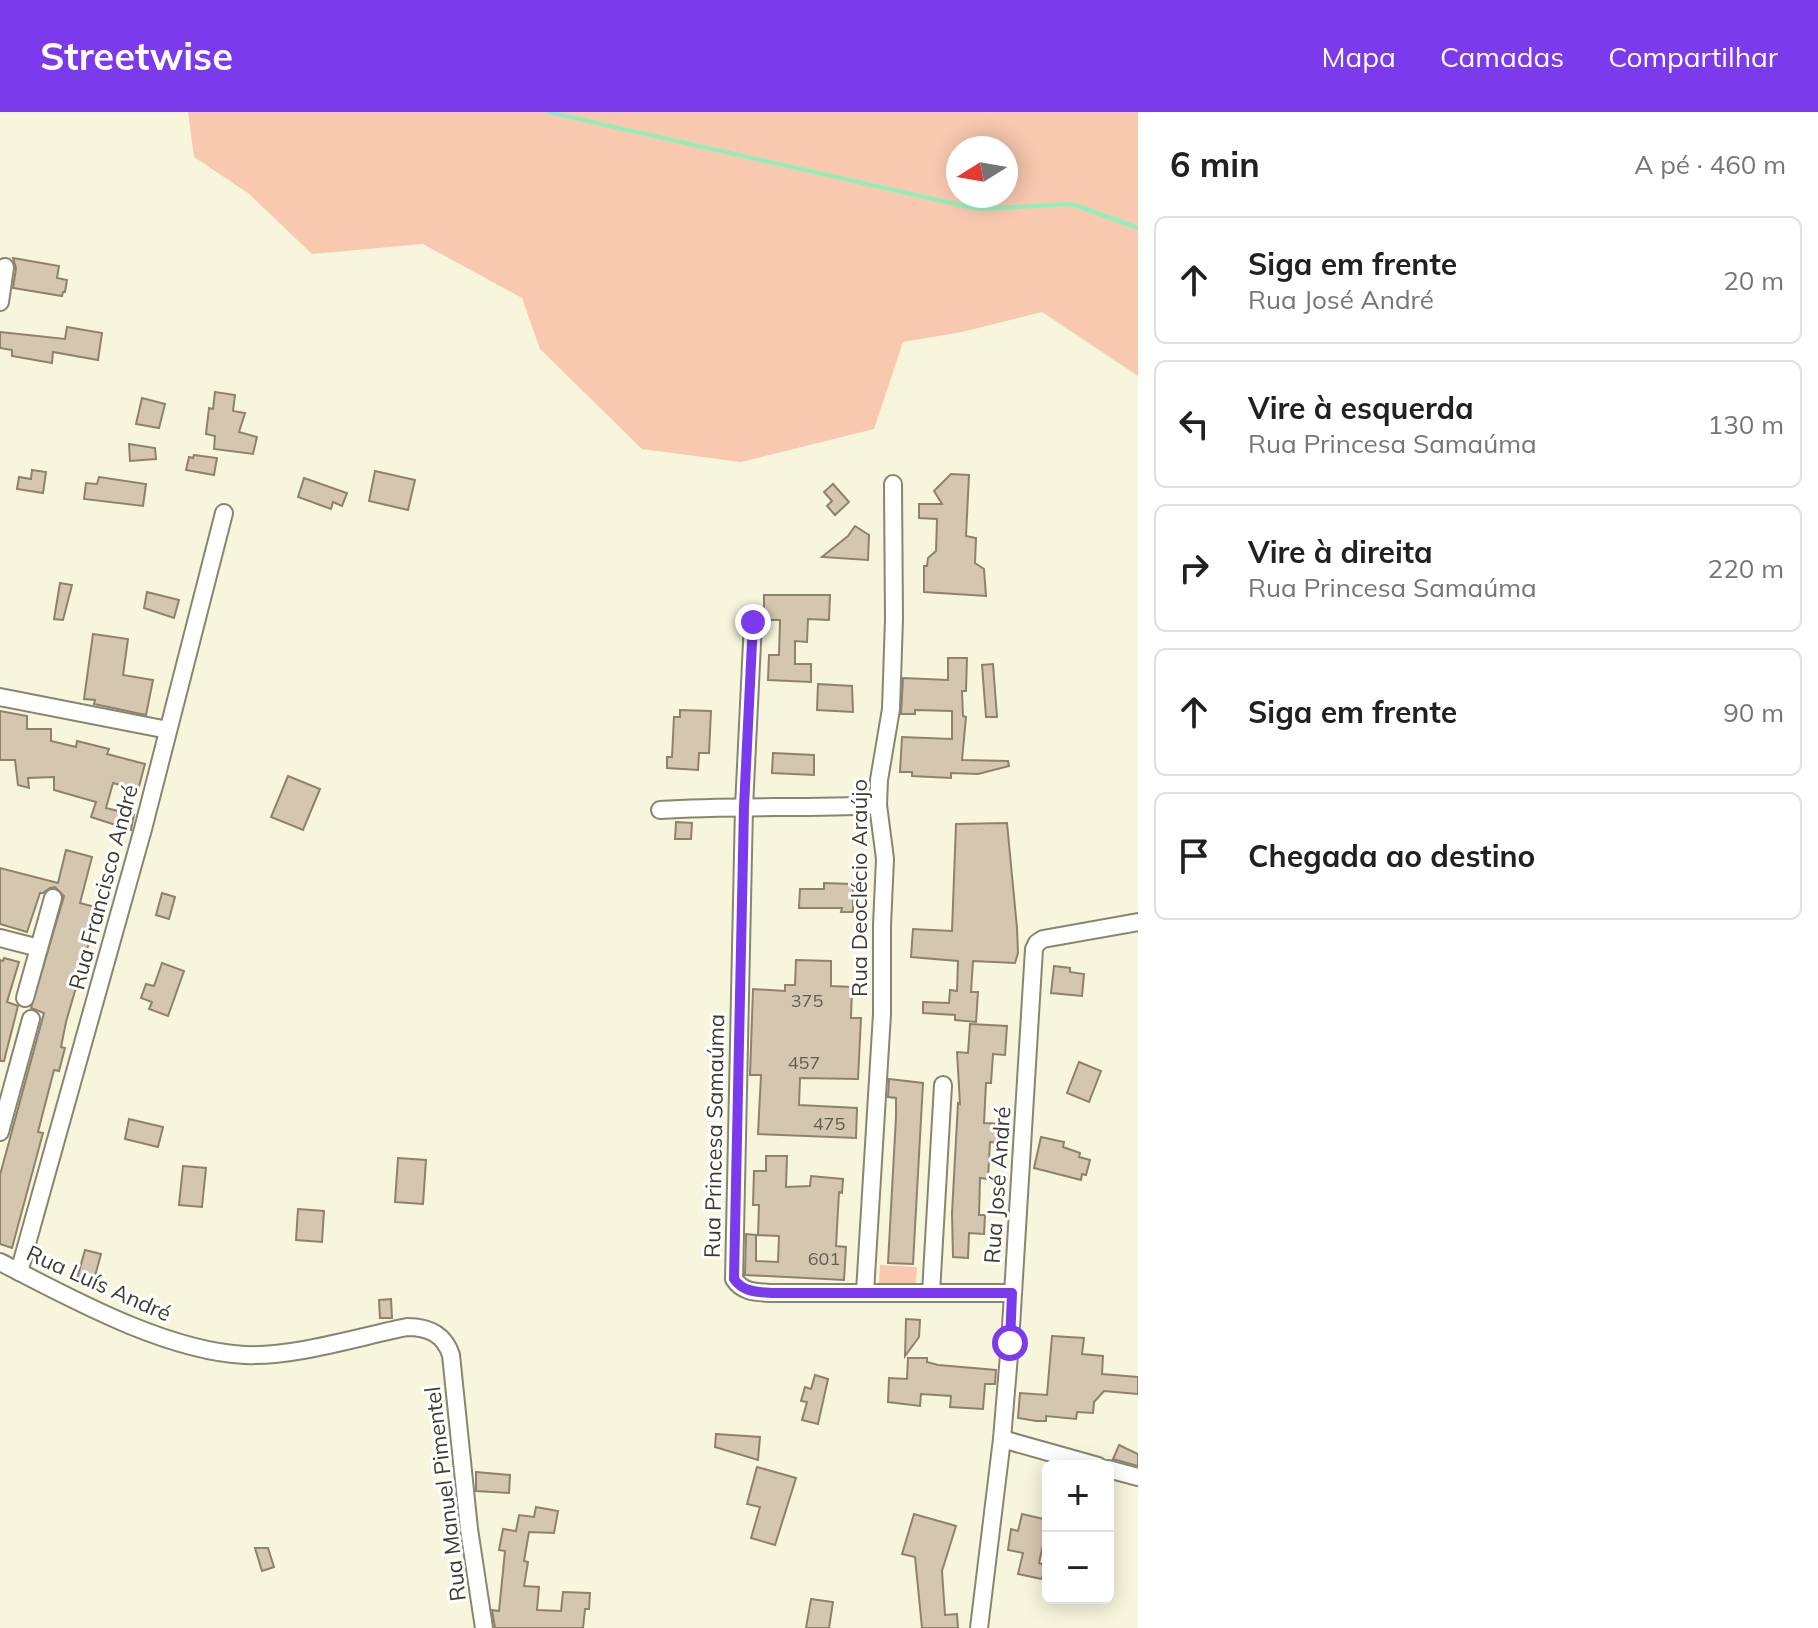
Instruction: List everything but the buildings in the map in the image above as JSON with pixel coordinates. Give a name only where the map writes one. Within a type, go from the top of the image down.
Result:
[{"type":"street","points":[[0,302],[5,267]]},
{"type":"street","name":"Rua Deoclécio Araújo","points":[[865,1292],[882,1014],[885,859],[878,805],[891,694],[893,484]]},
{"type":"street","name":"Rua Francisco André","points":[[19,1272],[143,829],[224,513]]},
{"type":"street","points":[[744,807],[753,622]]},
{"type":"street","points":[[0,697],[168,730]]},
{"type":"street","points":[[660,810],[878,805]]},
{"type":"street","name":"Rua Princesa Samaúma","points":[[744,807],[734,1279],[738,1286],[756,1292],[1012,1293]]},
{"type":"street","points":[[25,998],[53,898]]},
{"type":"street","name":"Rua José André","points":[[979,1628],[1002,1439],[1034,949],[1043,939],[1138,922]]},
{"type":"street","points":[[0,938],[39,948]]},
{"type":"street","points":[[0,1132],[31,1019]]},
{"type":"street","points":[[931,1293],[943,1085]]},
{"type":"street","name":"Rua Luís André","points":[[0,1262],[156,1335],[226,1353],[269,1354],[419,1327],[439,1335],[447,1343],[451,1355]]},
{"type":"street","name":"Rua Manuel Pimentel","points":[[451,1355],[469,1529],[484,1628]]},
{"type":"street","points":[[1002,1439],[1077,1460]]},
{"type":"street","points":[[1114,1471],[1138,1477]]},
{"type":"shaded area","points":[[188,112],[1138,112],[1138,376],[1042,312],[962,332],[903,342],[874,429],[741,462],[642,449],[540,349],[522,298],[423,244],[312,254],[248,193],[194,157]]},
{"type":"shaded area","points":[[880,1265],[917,1267],[916,1284],[879,1283]]},
{"type":"waterway","points":[[548,112],[978,209],[1072,204],[1138,228]]},
{"type":"route","points":[[753,622],[744,807],[734,1279],[738,1286],[746,1290],[772,1293],[1012,1293],[1010,1343]]}]
